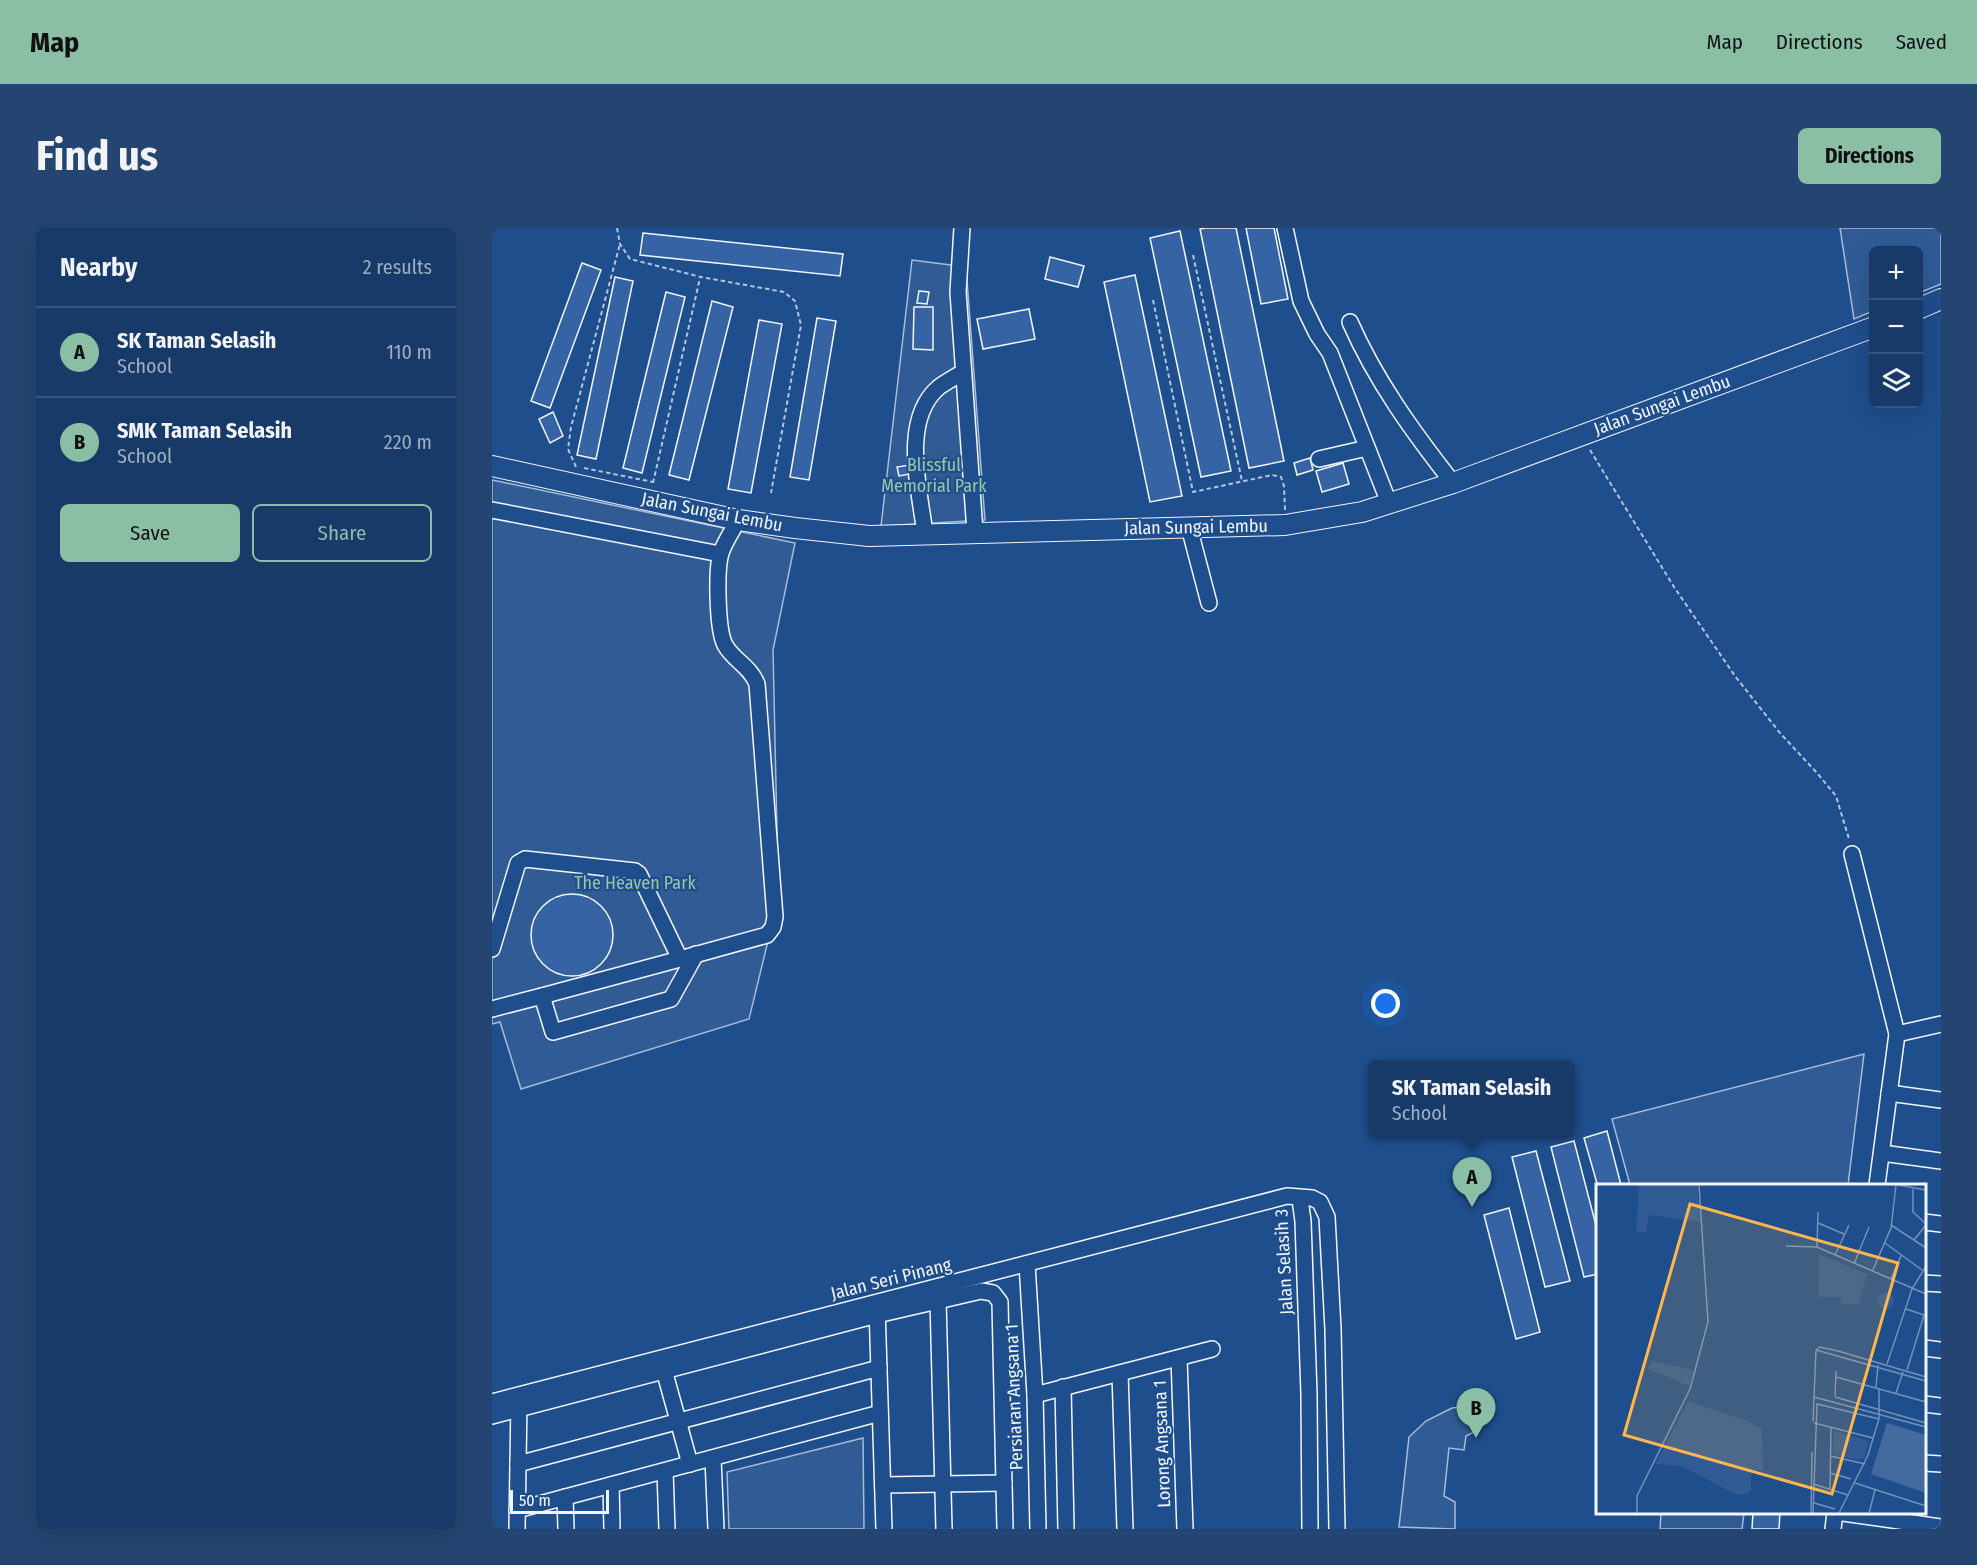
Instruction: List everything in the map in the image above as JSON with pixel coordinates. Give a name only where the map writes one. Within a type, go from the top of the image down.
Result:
[{"type":"main road","points":[[1923,307],[1941,299]]},
{"type":"main road","name":"Jalan Sungai Lembu","points":[[492,466],[651,491],[738,519],[869,536],[1285,525],[1362,512],[1453,483],[1869,329]]},
{"type":"street","points":[[962,228],[958,292],[975,532]]},
{"type":"street","points":[[1285,228],[1301,301],[1317,334],[1330,353],[1389,503]]},
{"type":"street","points":[[1350,322],[1363,352],[1388,395],[1453,483]]},
{"type":"street","points":[[925,534],[915,448],[920,413],[938,388],[963,372]]},
{"type":"street","points":[[1319,459],[1367,448]]},
{"type":"street","points":[[492,510],[720,554]]},
{"type":"street","points":[[492,1009],[767,935],[773,927],[775,917],[757,684],[753,673],[726,646],[720,632],[718,579],[720,554],[738,519]]},
{"type":"street","points":[[1189,527],[1209,603]]},
{"type":"street","points":[[1852,854],[1897,1034],[1877,1184]]},
{"type":"street","points":[[492,949],[518,863],[525,859],[635,871],[639,874],[680,958]]},
{"type":"street","points":[[542,996],[553,1032],[671,999],[696,954]]},
{"type":"street","points":[[1897,1034],[1941,1024]]},
{"type":"street","points":[[1889,1093],[1941,1100]]},
{"type":"street","points":[[1882,1152],[1941,1161]]},
{"type":"street","name":"Jalan Seri Pinang","points":[[492,1401],[519,1402],[664,1370],[1027,1264],[1287,1196],[1300,1198]]},
{"type":"street","name":"Jalan Selasih 3","points":[[1310,1529],[1308,1360],[1303,1221],[1300,1198],[1312,1198],[1320,1202],[1327,1217],[1333,1329],[1337,1529]]},
{"type":"street","points":[[1926,1221],[1941,1224]]},
{"type":"street","name":"Persiaran Angsana 1","points":[[1027,1264],[1035,1395],[1038,1529]]},
{"type":"street","points":[[1926,1282],[1941,1284]]},
{"type":"street","name":"Jalan Seri Pinang","points":[[492,1416],[519,1402],[877,1309],[981,1291],[993,1293],[1000,1302],[1005,1529]]},
{"type":"street","points":[[938,1300],[944,1529]]},
{"type":"street","points":[[877,1309],[884,1529]]},
{"type":"street","points":[[1926,1348],[1941,1350]]},
{"type":"street","points":[[1035,1395],[1212,1350]]},
{"type":"street","name":"Lorong Angsana 1","points":[[1179,1358],[1185,1529]]},
{"type":"street","points":[[518,1464],[879,1368]]},
{"type":"street","points":[[664,1370],[690,1464]]},
{"type":"street","points":[[1120,1373],[1125,1529]]},
{"type":"street","points":[[1063,1387],[1066,1529]]},
{"type":"street","points":[[517,1529],[519,1402]]},
{"type":"street","points":[[1926,1404],[1941,1406]]},
{"type":"street","points":[[517,1510],[880,1413]]},
{"type":"street","points":[[713,1458],[716,1529]]},
{"type":"street","points":[[1926,1463],[1941,1464]]},
{"type":"street","points":[[665,1471],[667,1529]]},
{"type":"street","points":[[883,1485],[1004,1483]]},
{"type":"street","points":[[611,1485],[612,1529]]},
{"type":"street","points":[[565,1497],[566,1529]]},
{"type":"street","points":[[1833,1529],[1835,1514]]},
{"type":"street","points":[[1846,1514],[1915,1526],[1941,1527]]},
{"type":"path","points":[[617,228],[620,244],[630,259],[701,277],[784,292],[795,301],[801,325],[771,493]]},
{"type":"path","points":[[620,244],[571,427],[568,450],[574,466],[651,491],[701,277]]},
{"type":"path","points":[[1193,255],[1242,481]]},
{"type":"path","points":[[1153,300],[1192,492],[1272,475],[1281,477],[1284,486],[1285,525]]},
{"type":"path","points":[[1581,435],[1674,587],[1735,676],[1780,733],[1836,796],[1845,820],[1852,854]]},
{"type":"shaded area","points":[[1840,228],[1941,228],[1941,284],[1923,291],[1923,246],[1869,246],[1869,313],[1854,319]]},
{"type":"shaded area","name":"Blissful Memorial Park","points":[[912,260],[966,267],[985,520],[881,526]]},
{"type":"shaded area","name":"The Heaven Park","points":[[492,480],[795,543],[773,650],[779,922],[767,945],[749,1019],[521,1089],[500,1022],[492,1024]]},
{"type":"shaded area","points":[[1864,1054],[1848,1184],[1630,1184],[1612,1119]]},
{"type":"shaded area","points":[[1478,1405],[1474,1432],[1466,1436],[1464,1450],[1449,1448],[1444,1496],[1455,1502],[1455,1529],[1399,1527],[1409,1437],[1426,1421],[1452,1408]]},
{"type":"shaded area","points":[[863,1438],[864,1529],[729,1529],[727,1472]]},
{"type":"shaded area","points":[[1661,1514],[1744,1514],[1742,1529],[1660,1529]]},
{"type":"building","points":[[1236,228],[1284,461],[1249,468],[1200,229]]},
{"type":"building","points":[[1246,228],[1274,228],[1288,299],[1261,304]]},
{"type":"building","points":[[1180,231],[1231,471],[1201,477],[1150,238]]},
{"type":"building","points":[[643,233],[843,254],[840,276],[640,255]]},
{"type":"building","points":[[1050,257],[1084,266],[1078,287],[1045,279]]},
{"type":"building","points":[[582,263],[601,270],[550,408],[531,401]]},
{"type":"building","points":[[1135,275],[1182,496],[1150,502],[1104,282]]},
{"type":"building","points":[[615,277],[633,281],[596,459],[577,455]]},
{"type":"building","points":[[919,291],[929,292],[927,304],[917,303]]},
{"type":"building","points":[[666,292],[685,297],[642,473],[623,468]]},
{"type":"building","points":[[712,301],[733,307],[689,480],[669,475]]},
{"type":"building","points":[[914,307],[933,307],[933,350],[913,349]]},
{"type":"building","points":[[1029,309],[1035,339],[983,349],[977,319]]},
{"type":"building","points":[[817,318],[836,321],[809,480],[790,477]]},
{"type":"building","points":[[759,320],[782,324],[751,493],[728,489]]},
{"type":"building","points":[[553,412],[563,436],[550,443],[539,419]]},
{"type":"building","points":[[1310,458],[1313,470],[1297,475],[1294,463]]},
{"type":"building","points":[[941,460],[942,468],[899,476],[897,467]]},
{"type":"building","points":[[1343,463],[1349,484],[1322,492],[1316,471]]},
{"type":"building","points":[[572,894],[588,897],[601,906],[610,919],[613,935],[610,951],[601,964],[588,973],[572,976],[556,973],[543,964],[534,951],[531,935],[534,919],[543,906],[556,897]]},
{"type":"building","points":[[1607,1131],[1621,1184],[1597,1184],[1584,1138]]},
{"type":"building","points":[[1574,1141],[1596,1225],[1596,1274],[1584,1277],[1551,1147]]},
{"type":"building","points":[[1536,1151],[1570,1281],[1545,1287],[1512,1157]]},
{"type":"building","points":[[1509,1208],[1540,1332],[1516,1339],[1484,1215]]},
{"type":"building","points":[[1753,1514],[1780,1514],[1779,1529],[1752,1529]]},
{"type":"place","name":"SK Taman Selasih","points":[[1472,1207]]},
{"type":"place","name":"SMK Taman Selasih","points":[[1476,1438]]}]
